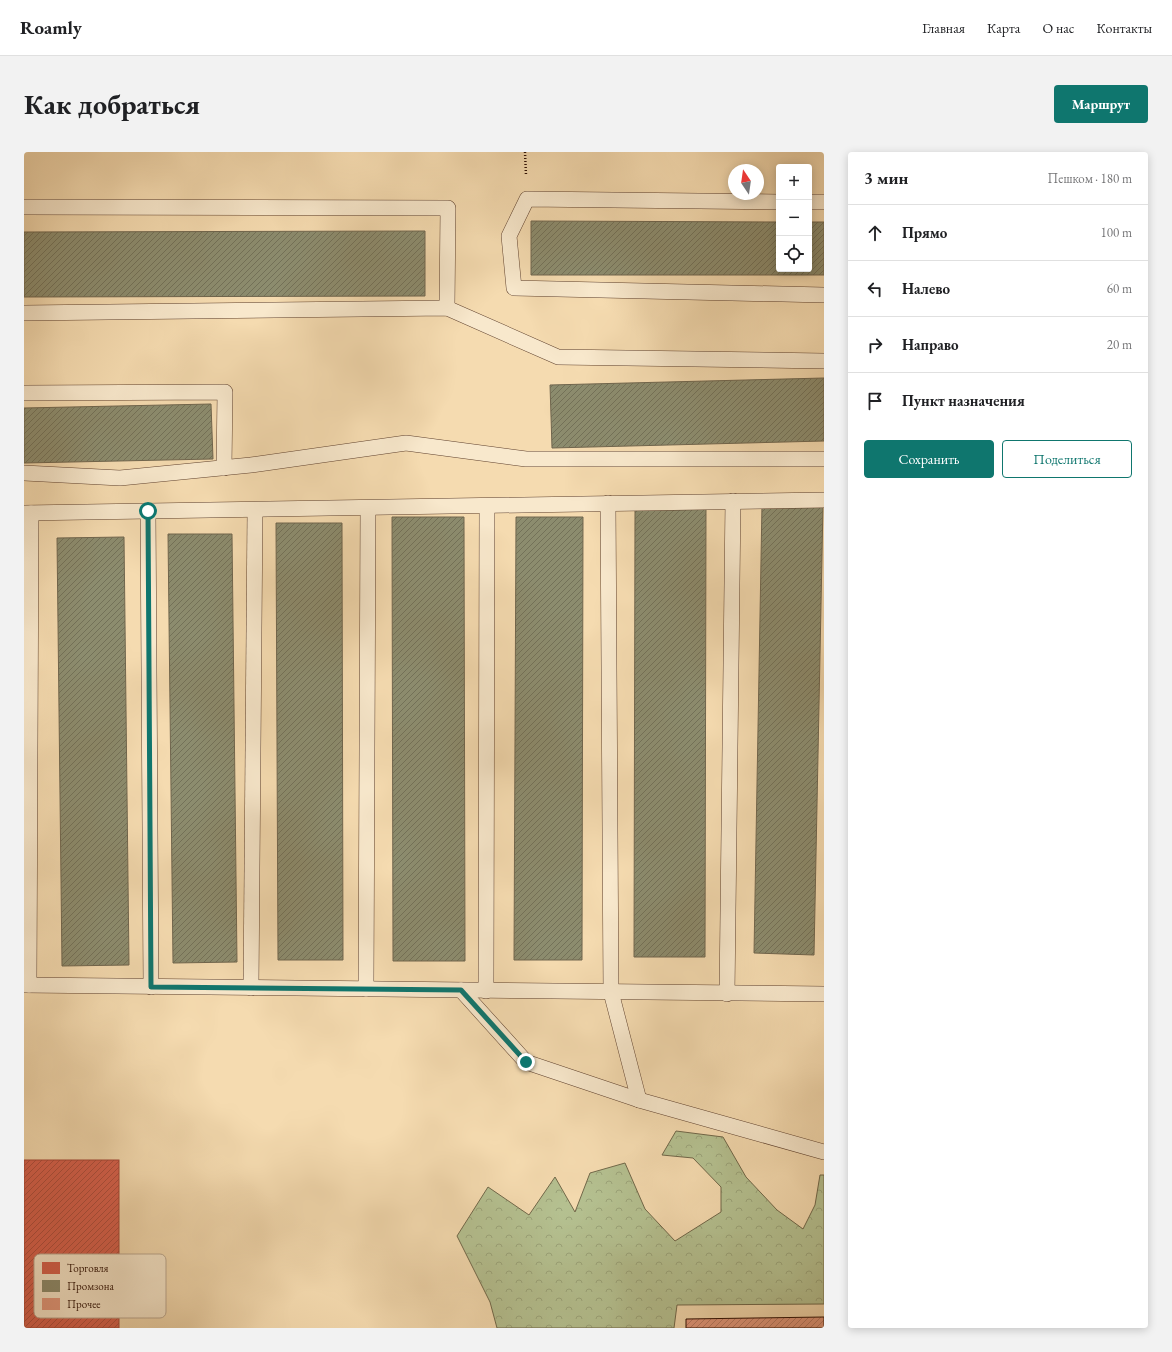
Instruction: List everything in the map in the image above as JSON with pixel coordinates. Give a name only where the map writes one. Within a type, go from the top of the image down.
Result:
[{"type":"lane","points":[[776,202],[527,199],[509,236],[514,288],[824,295]]},
{"type":"lane","points":[[812,202],[824,202]]},
{"type":"lane","points":[[24,207],[448,208],[447,308]]},
{"type":"lane","points":[[24,313],[447,308],[558,357],[824,361]]},
{"type":"lane","points":[[24,393],[225,392],[224,468]]},
{"type":"lane","points":[[24,474],[120,478],[224,468],[406,443],[526,459],[824,459]]},
{"type":"lane","points":[[824,500],[27,513],[26,985],[824,994]]},
{"type":"lane","points":[[727,994],[733,501]]},
{"type":"lane","points":[[608,503],[611,992],[639,1100]]},
{"type":"lane","points":[[486,991],[487,506]]},
{"type":"lane","points":[[366,989],[368,508]]},
{"type":"lane","points":[[251,988],[255,510]]},
{"type":"lane","points":[[148,511],[151,987]]},
{"type":"lane","points":[[461,990],[526,1062],[639,1100],[824,1152]]},
{"type":"green space","points":[[676,1131],[723,1137],[746,1177],[777,1210],[803,1229],[815,1205],[820,1175],[824,1175],[824,1304],[677,1305],[674,1328],[497,1328],[490,1302],[457,1236],[488,1187],[529,1215],[555,1177],[575,1212],[590,1173],[625,1163],[645,1209],[675,1241],[721,1212],[721,1187],[693,1158],[662,1155]]},
{"type":"building: Торговля","points":[[24,1160],[119,1160],[119,1254],[34,1254],[34,1318],[119,1318],[119,1328],[24,1328]]},
{"type":"building: Промзона","points":[[531,221],[776,222],[776,272],[812,272],[812,222],[824,222],[824,275],[531,275]]},
{"type":"building: Промзона","points":[[425,231],[425,296],[24,297],[24,232]]},
{"type":"building: Промзона","points":[[824,378],[824,441],[552,448],[550,385]]},
{"type":"building: Промзона","points":[[211,404],[213,459],[24,463],[24,408]]},
{"type":"building: Промзона","points":[[762,504],[823,505],[814,955],[754,953]]},
{"type":"building: Промзона","points":[[635,509],[706,509],[705,957],[634,957]]},
{"type":"building: Промзона","points":[[392,517],[464,517],[465,961],[393,961]]},
{"type":"building: Промзона","points":[[516,517],[583,517],[582,960],[514,960]]},
{"type":"building: Промзона","points":[[276,523],[342,523],[343,960],[278,960]]},
{"type":"building: Промзона","points":[[168,534],[232,534],[237,962],[173,963]]},
{"type":"building: Промзона","points":[[124,537],[129,965],[62,966],[57,538]]},
{"type":"building: Прочее","points":[[824,1317],[824,1328],[686,1328],[686,1319]]},
{"type":"route","points":[[148,511],[151,987],[461,990],[526,1062]]}]
